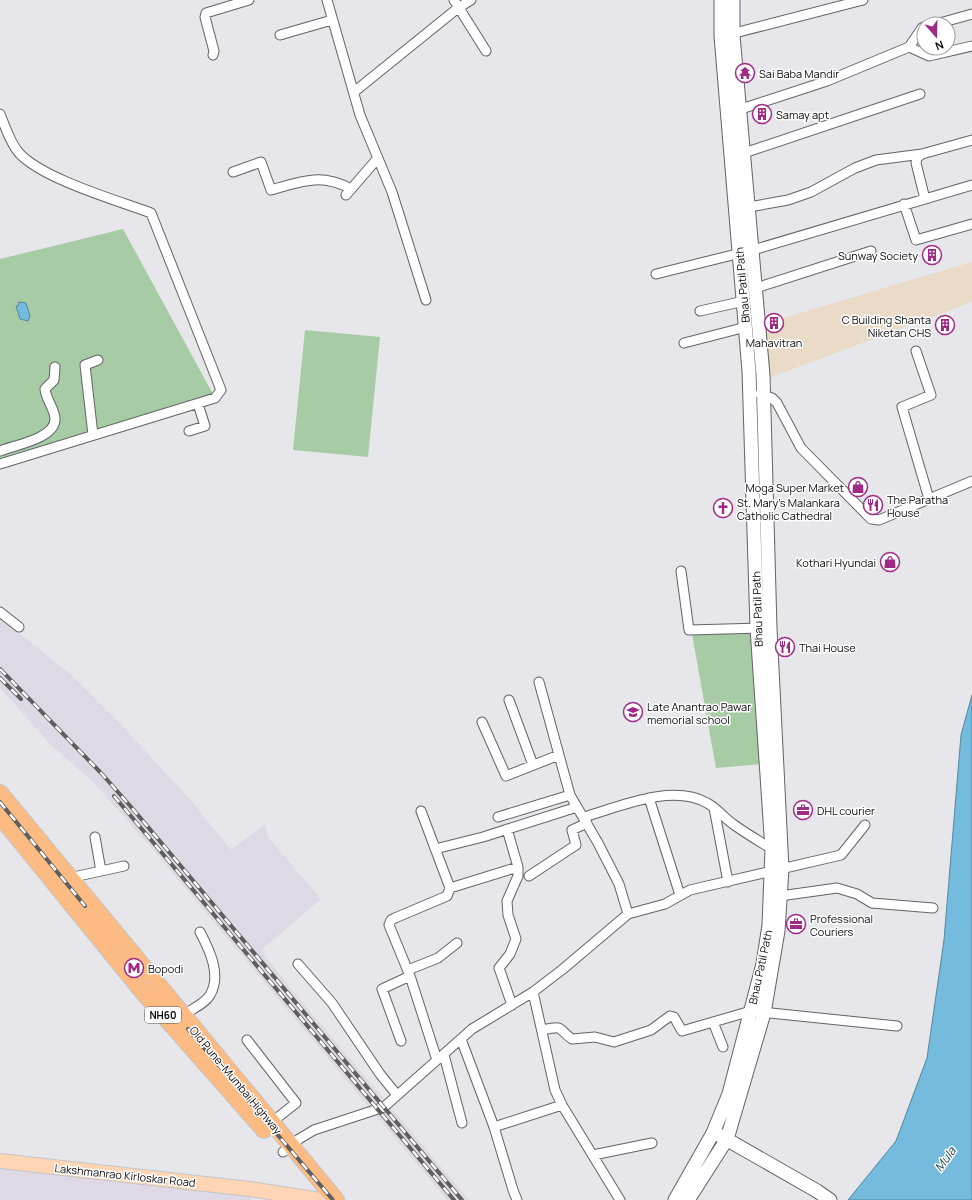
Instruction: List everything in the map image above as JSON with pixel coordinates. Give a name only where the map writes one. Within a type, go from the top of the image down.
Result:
[{"type":"highway","name":"Old Pune–Mumbai Highway","points":[[0,793],[182,1016],[272,1122],[287,1149],[326,1199]]},
{"type":"highway","name":"NH60","points":[[0,816],[142,991],[287,1149]]},
{"type":"main road","name":"Bhau Patil Path","points":[[688,1200],[727,1139],[764,1012],[778,931],[780,896],[772,849],[757,628],[750,395],[740,254],[734,111],[727,35],[721,0]]},
{"type":"main road","name":"Bhau Patil Path","points":[[727,35],[733,0]]},
{"type":"main road","name":"Bhau Patil Path","points":[[675,1200],[714,1133],[729,1094],[763,964],[776,870],[763,394],[756,288],[744,153],[734,111]]},
{"type":"main road","points":[[714,1133],[818,1191],[830,1200]]},
{"type":"main road","name":"Lakshmanrao Kirloskar Road","points":[[0,1161],[250,1189],[284,1197],[326,1199]]},
{"type":"street","points":[[213,55],[214,51],[205,17],[206,13],[249,0]]},
{"type":"street","points":[[327,0],[360,115],[392,192],[426,300]]},
{"type":"street","points":[[354,92],[456,4],[471,0]]},
{"type":"street","points":[[727,35],[863,0]]},
{"type":"street","points":[[456,4],[486,51]]},
{"type":"street","points":[[956,18],[972,14]]},
{"type":"street","points":[[280,35],[332,20]]},
{"type":"street","points":[[734,111],[827,81],[909,47],[916,38]]},
{"type":"street","points":[[909,47],[929,56],[972,46]]},
{"type":"street","points":[[744,153],[920,94]]},
{"type":"street","points":[[0,114],[14,146],[34,165],[48,173],[101,195],[151,213],[221,387],[219,396],[198,404],[0,464]]},
{"type":"street","points":[[749,208],[788,200],[811,192],[855,168],[876,160],[922,154],[972,140]]},
{"type":"street","points":[[922,154],[917,158],[916,163],[925,198]]},
{"type":"street","points":[[233,172],[262,162],[271,190],[322,179],[339,183],[348,192],[377,159]]},
{"type":"street","points":[[656,274],[740,254],[972,185]]},
{"type":"street","points":[[904,204],[916,240],[972,224]]},
{"type":"street","points":[[756,288],[871,252]]},
{"type":"street","points":[[700,311],[744,300]]},
{"type":"street","points":[[684,343],[746,327]]},
{"type":"street","points":[[916,351],[932,395],[902,406],[929,499]]},
{"type":"street","points":[[93,435],[85,365],[98,360]]},
{"type":"street","points":[[0,451],[32,441],[45,434],[54,425],[55,418],[45,389],[54,380],[55,368]]},
{"type":"street","points":[[750,395],[763,394],[778,403],[800,448],[871,519],[879,520],[972,481]]},
{"type":"street","points":[[189,431],[205,426],[198,404]]},
{"type":"street","points":[[681,571],[689,630],[770,628]]},
{"type":"street","points":[[0,612],[19,628]]},
{"type":"street","points":[[539,682],[570,795],[619,884],[628,914]]},
{"type":"street","points":[[509,700],[533,765]]},
{"type":"street","points":[[482,722],[506,776],[559,755]]},
{"type":"street","points":[[529,876],[576,845],[572,830],[585,820],[649,798],[676,794],[691,796],[708,803],[733,824],[772,849]]},
{"type":"street","points":[[498,817],[570,795]]},
{"type":"street","points":[[649,798],[680,895]]},
{"type":"street","points":[[435,849],[507,829],[577,807]]},
{"type":"street","points":[[714,808],[728,882]]},
{"type":"street","points":[[421,811],[450,888],[447,896],[440,900],[395,918],[390,922],[441,1057],[462,1123]]},
{"type":"street","points":[[287,1149],[314,1130],[378,1110],[472,1029],[533,992],[563,970],[628,914],[665,904],[690,890],[841,855],[865,825]]},
{"type":"street","points":[[507,829],[518,867],[518,876],[507,900],[508,915],[516,939],[510,954],[499,968],[512,1005]]},
{"type":"street","points":[[95,837],[101,871]]},
{"type":"street","points":[[69,878],[124,866]]},
{"type":"street","points":[[450,888],[518,867]]},
{"type":"street","points":[[780,896],[837,888],[857,894],[872,903],[933,908]]},
{"type":"street","points":[[182,1016],[209,996],[212,989],[213,962],[200,932]]},
{"type":"street","points":[[401,1041],[382,989],[438,958],[457,944]]},
{"type":"street","points":[[298,964],[332,1003],[380,1074],[397,1095]]},
{"type":"street","points":[[533,992],[555,1090],[562,1105],[620,1200]]},
{"type":"street","points":[[542,1030],[557,1027],[562,1028],[572,1039],[595,1037],[614,1042],[650,1030],[670,1016],[674,1017],[682,1031],[751,1011],[897,1026]]},
{"type":"street","points":[[713,1022],[723,1047]]},
{"type":"street","points":[[461,1039],[494,1126],[517,1200]]},
{"type":"street","points":[[247,1040],[296,1103],[272,1122]]},
{"type":"street","points":[[494,1126],[562,1105]]},
{"type":"street","points":[[593,1155],[652,1143]]},
{"type":"shaded area","points":[[972,262],[972,302],[769,378],[763,324]]},
{"type":"shaded area","points":[[0,618],[69,673],[120,723],[194,804],[231,850],[265,824],[268,837],[321,899],[261,950],[287,984],[469,1200],[447,1200],[149,845],[94,783],[50,744],[0,688]]},
{"type":"shaded area","points":[[0,1168],[251,1196],[251,1200],[0,1200]]},
{"type":"green space","points":[[123,229],[214,396],[0,468],[0,259]]},
{"type":"green space","points":[[305,330],[380,337],[368,457],[293,450]]},
{"type":"green space","points":[[753,632],[762,764],[716,768],[692,634]]},
{"type":"water","points":[[19,302],[26,303],[30,316],[28,321],[20,319],[16,306],[18,306]]},
{"type":"water","name":"Mula","points":[[972,695],[972,1200],[848,1200],[896,1141],[927,1058],[944,940],[961,735]]},
{"type":"railway","points":[[0,669],[102,774],[132,808],[462,1200]]},
{"type":"railway","points":[[0,678],[21,699]]},
{"type":"railway","points":[[114,796],[454,1200]]},
{"type":"railway","points":[[0,802],[85,906]]},
{"type":"railway","points":[[188,1029],[333,1200]]},
{"type":"place","name":"Sai Baba Mandir","points":[[745,73]]},
{"type":"place","name":"Samay apt","points":[[762,114]]},
{"type":"place","name":"Sunway Society","points":[[932,255]]},
{"type":"place","name":"Mahavitran","points":[[774,323]]},
{"type":"place","name":"C Building Shanta Niketan CHS","points":[[945,325]]},
{"type":"place","name":"Moga Super Market","points":[[858,487]]},
{"type":"place","name":"The Paratha House","points":[[873,505]]},
{"type":"place","name":"St. Mary's Malankara Catholic Cathedral","points":[[723,508]]},
{"type":"place","name":"Kothari Hyundai","points":[[890,562]]},
{"type":"place","name":"Thai House","points":[[785,647]]},
{"type":"place","name":"Late Anantrao Pawar memorial school","points":[[633,712]]},
{"type":"place","name":"DHL courier","points":[[803,810]]},
{"type":"place","name":"Professional Couriers","points":[[796,924]]},
{"type":"place","name":"Bopodi","points":[[134,968]]}]
